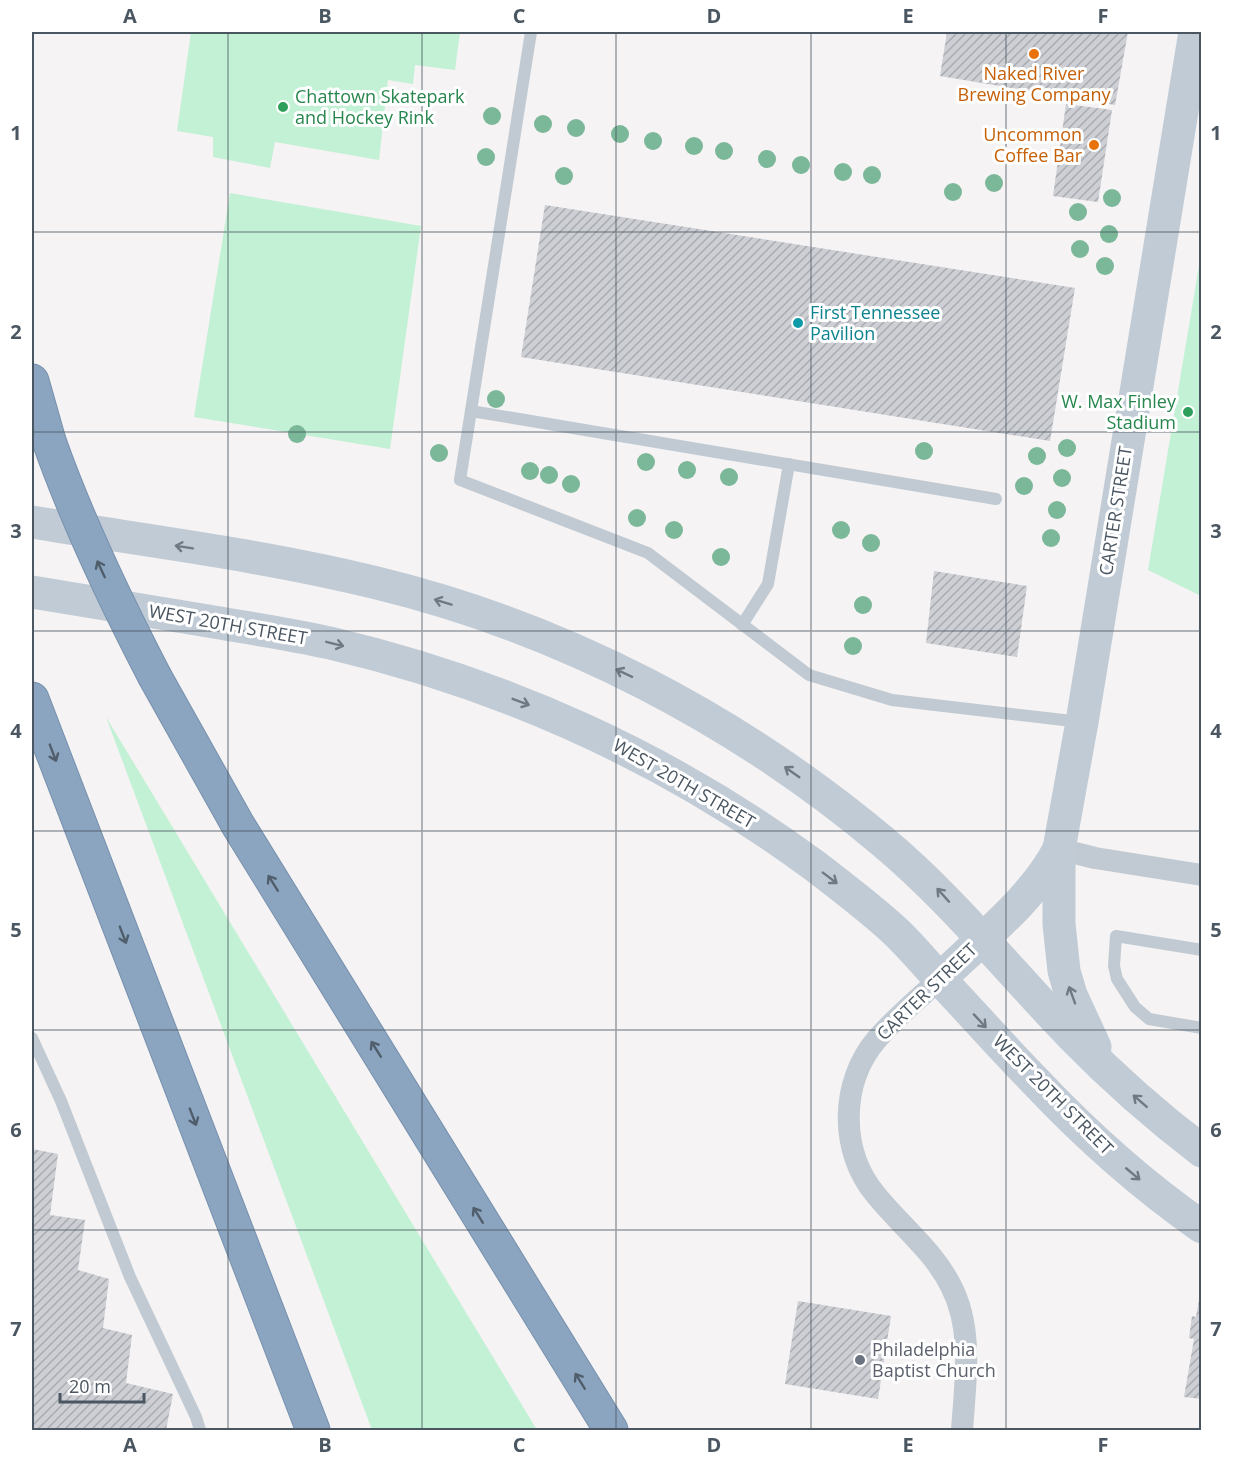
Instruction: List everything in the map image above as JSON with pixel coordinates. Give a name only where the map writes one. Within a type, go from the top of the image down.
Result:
[{"type":"highway","points":[[32,381],[49,441],[69,498],[90,547],[155,677],[238,825],[611,1431]]},
{"type":"highway","points":[[32,699],[314,1431]]},
{"type":"highway","points":[[224,1199],[296,1431]]},
{"type":"main road","name":"CARTER STREET","points":[[940,979],[1036,885],[1059,849],[1082,723],[1195,32]]},
{"type":"main road","points":[[32,522],[311,568],[379,584],[513,625],[641,681],[705,716],[766,754],[825,795],[882,840],[936,888],[993,928],[1074,1039],[1172,1128],[1202,1151]]},
{"type":"main road","name":"WEST 20TH STREET","points":[[32,592],[327,642],[397,660],[454,677],[532,706],[598,735],[661,768],[723,804],[783,843],[841,886],[896,932],[1036,1083],[1084,1130],[1134,1175],[1202,1227]]},
{"type":"main road","points":[[1059,849],[1059,924],[1064,971],[1071,995],[1104,1067]]},
{"type":"street","points":[[1059,849],[1095,858],[1202,875]]},
{"type":"street","name":"CARTER STREET","points":[[940,979],[877,1039],[864,1057],[853,1088],[848,1120],[850,1140],[864,1178],[875,1194],[928,1251],[952,1287],[963,1320],[967,1364],[962,1431]]},
{"type":"lane","points":[[531,32],[460,480],[648,553],[809,675],[892,700],[1082,723]]},
{"type":"lane","points":[[471,411],[996,499]]},
{"type":"lane","points":[[742,625],[768,584],[789,464]]},
{"type":"lane","points":[[1202,950],[1116,936],[1114,966],[1117,979],[1135,1007],[1149,1019],[1202,1028]]},
{"type":"lane","points":[[32,1038],[61,1101],[130,1277],[196,1417],[200,1431]]},
{"type":"green space","name":"Chattown Skatepark and Hockey Rink","points":[[191,32],[460,32],[455,70],[415,65],[413,84],[388,80],[379,160],[275,142],[270,168],[213,157],[213,137],[177,131]]},
{"type":"green space","points":[[230,193],[421,226],[390,449],[194,417]]},
{"type":"green space","name":"W. Max Finley Stadium","points":[[1201,254],[1202,596],[1148,570]]},
{"type":"green space","points":[[106,717],[537,1430],[372,1430]]},
{"type":"building","name":"Naked River Brewing Company","points":[[947,32],[1128,32],[1115,105],[940,76]]},
{"type":"building","points":[[1066,104],[1112,110],[1098,202],[1053,196]]},
{"type":"building","name":"First Tennessee Pavilion","points":[[545,205],[1075,288],[1050,441],[521,357]]},
{"type":"building","points":[[934,571],[1027,586],[1017,657],[926,643]]},
{"type":"building","points":[[32,1149],[58,1154],[50,1215],[85,1220],[78,1270],[109,1279],[103,1328],[132,1335],[126,1383],[173,1394],[166,1430],[32,1430]]},
{"type":"building","points":[[1200,1294],[1202,1294],[1202,1399],[1184,1397],[1194,1339],[1189,1338],[1192,1316],[1196,1317]]},
{"type":"building","points":[[798,1301],[891,1316],[878,1399],[785,1384]]},
{"type":"place","name":"Naked River Brewing Company","points":[[1034,54]]},
{"type":"place","name":"Chattown Skatepark and Hockey Rink","points":[[283,107]]},
{"type":"place","name":"Uncommon Coffee Bar","points":[[1094,145]]},
{"type":"place","name":"First Tennessee Pavilion","points":[[798,323]]},
{"type":"place","name":"W. Max Finley Stadium","points":[[1188,412]]},
{"type":"place","name":"Philadelphia Baptist Church","points":[[860,1360]]}]
